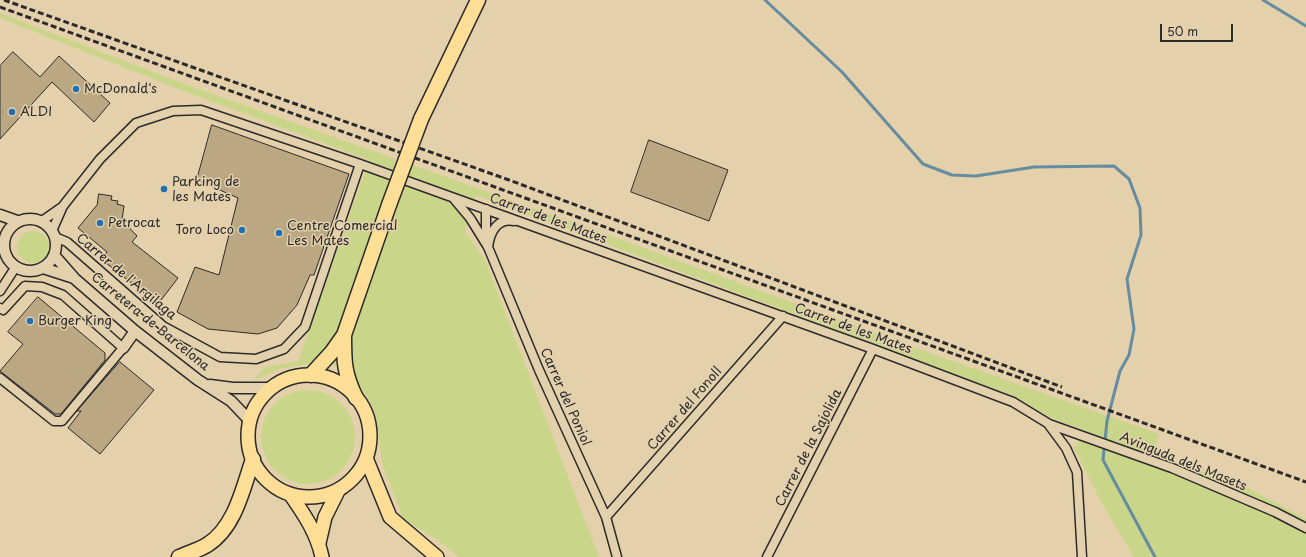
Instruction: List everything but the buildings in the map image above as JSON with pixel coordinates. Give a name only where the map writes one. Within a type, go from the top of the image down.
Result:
[{"type":"highway","points":[[310,375],[332,352],[344,335],[388,205],[421,119],[478,0]]},
{"type":"highway","points":[[344,335],[344,369],[356,398]]},
{"type":"highway","points":[[179,557],[208,545],[225,528],[239,500],[253,459]]},
{"type":"main road","points":[[319,544],[325,516],[339,489],[358,473],[366,458],[370,431],[366,413],[356,398],[336,381],[310,375],[290,378],[271,388],[256,406],[250,421],[248,437],[253,459],[268,481],[290,494],[306,516],[319,544],[322,557]]},
{"type":"main road","points":[[366,458],[390,518],[437,557]]},
{"type":"main road","points":[[290,494],[315,496],[339,489]]},
{"type":"street","name":"Carrer de les Mates","points":[[42,221],[63,206],[100,159],[136,124],[173,110],[201,110],[360,164],[454,199],[524,222],[873,349],[1013,402],[1049,424]]},
{"type":"street","name":"Carrer de l'Argilaga","points":[[54,234],[67,242],[163,326],[220,357],[256,359],[284,349],[305,327],[360,164]]},
{"type":"street","name":"Carrer del Poniol","points":[[454,199],[470,218],[488,247],[540,370],[606,517],[617,557]]},
{"type":"street","name":"Carrer de les Mates","points":[[54,234],[63,206]]},
{"type":"street","name":"Carrer del Poniol","points":[[486,209],[486,234],[488,247]]},
{"type":"street","points":[[0,215],[17,221]]},
{"type":"street","points":[[30,218],[42,221],[54,234],[56,246],[54,256],[43,268],[29,271],[15,268],[8,261],[4,252],[1,238],[17,221],[30,218]]},
{"type":"street","points":[[488,247],[491,231],[500,222],[510,220],[524,222]]},
{"type":"street","name":"Carretera de Barcelona","points":[[54,256],[75,279],[135,330],[198,380],[231,401],[250,421]]},
{"type":"street","points":[[0,291],[15,268]]},
{"type":"street","name":"Carretera de Barcelona","points":[[43,268],[75,279]]},
{"type":"street","points":[[0,308],[3,310],[25,286],[42,286],[63,295],[123,348]]},
{"type":"street","name":"Carrer del Fonoll","points":[[606,517],[783,316]]},
{"type":"street","points":[[0,378],[54,421],[62,421],[123,348],[135,330]]},
{"type":"street","name":"Carrer de la Sajolida","points":[[767,557],[873,349]]},
{"type":"street","points":[[208,385],[233,388],[271,388]]},
{"type":"street","points":[[1049,424],[1066,448],[1077,472],[1082,557]]},
{"type":"street","name":"Avinguda dels Masets","points":[[1049,424],[1172,468],[1275,512],[1306,528]]},
{"type":"green space","points":[[0,13],[182,83],[592,229],[930,353],[1159,434],[1153,454],[1246,487],[1306,519],[1306,557],[1134,557],[1101,502],[1074,448],[1084,430],[1056,420],[1009,394],[475,195],[465,232],[485,260],[599,557],[459,557],[440,542],[403,518],[383,467],[374,408],[362,389],[334,365],[311,364],[280,369],[252,381],[265,367],[298,361],[369,160],[181,90],[0,18]]},
{"type":"green space","points":[[33,231],[44,236],[49,247],[44,258],[33,263],[22,258],[17,247],[22,236]]},
{"type":"green space","points":[[308,390],[326,394],[341,404],[351,419],[355,437],[351,455],[341,470],[326,480],[308,484],[290,480],[275,470],[265,455],[261,437],[265,419],[275,404],[290,394]]},
{"type":"waterway","points":[[765,0],[842,72],[923,164],[952,175],[976,176],[1034,167],[1114,166],[1129,179],[1140,208],[1141,235],[1127,279],[1134,329],[1129,355],[1120,371],[1107,421],[1103,460],[1155,557]]},
{"type":"waterway","points":[[1263,0],[1306,26]]},
{"type":"railway","points":[[4,0],[509,180],[1062,387]]},
{"type":"railway","points":[[0,7],[1306,482]]},
{"type":"place","name":"McDonald's","points":[[76,89]]},
{"type":"place","name":"ALDI","points":[[12,112]]},
{"type":"place","name":"Parking de les Mates","points":[[164,189]]},
{"type":"place","name":"Petrocat","points":[[100,223]]},
{"type":"place","name":"Toro Loco","points":[[242,230]]},
{"type":"place","name":"Centre Comercial Les Mates","points":[[279,233]]},
{"type":"place","name":"Burger King","points":[[30,321]]}]
